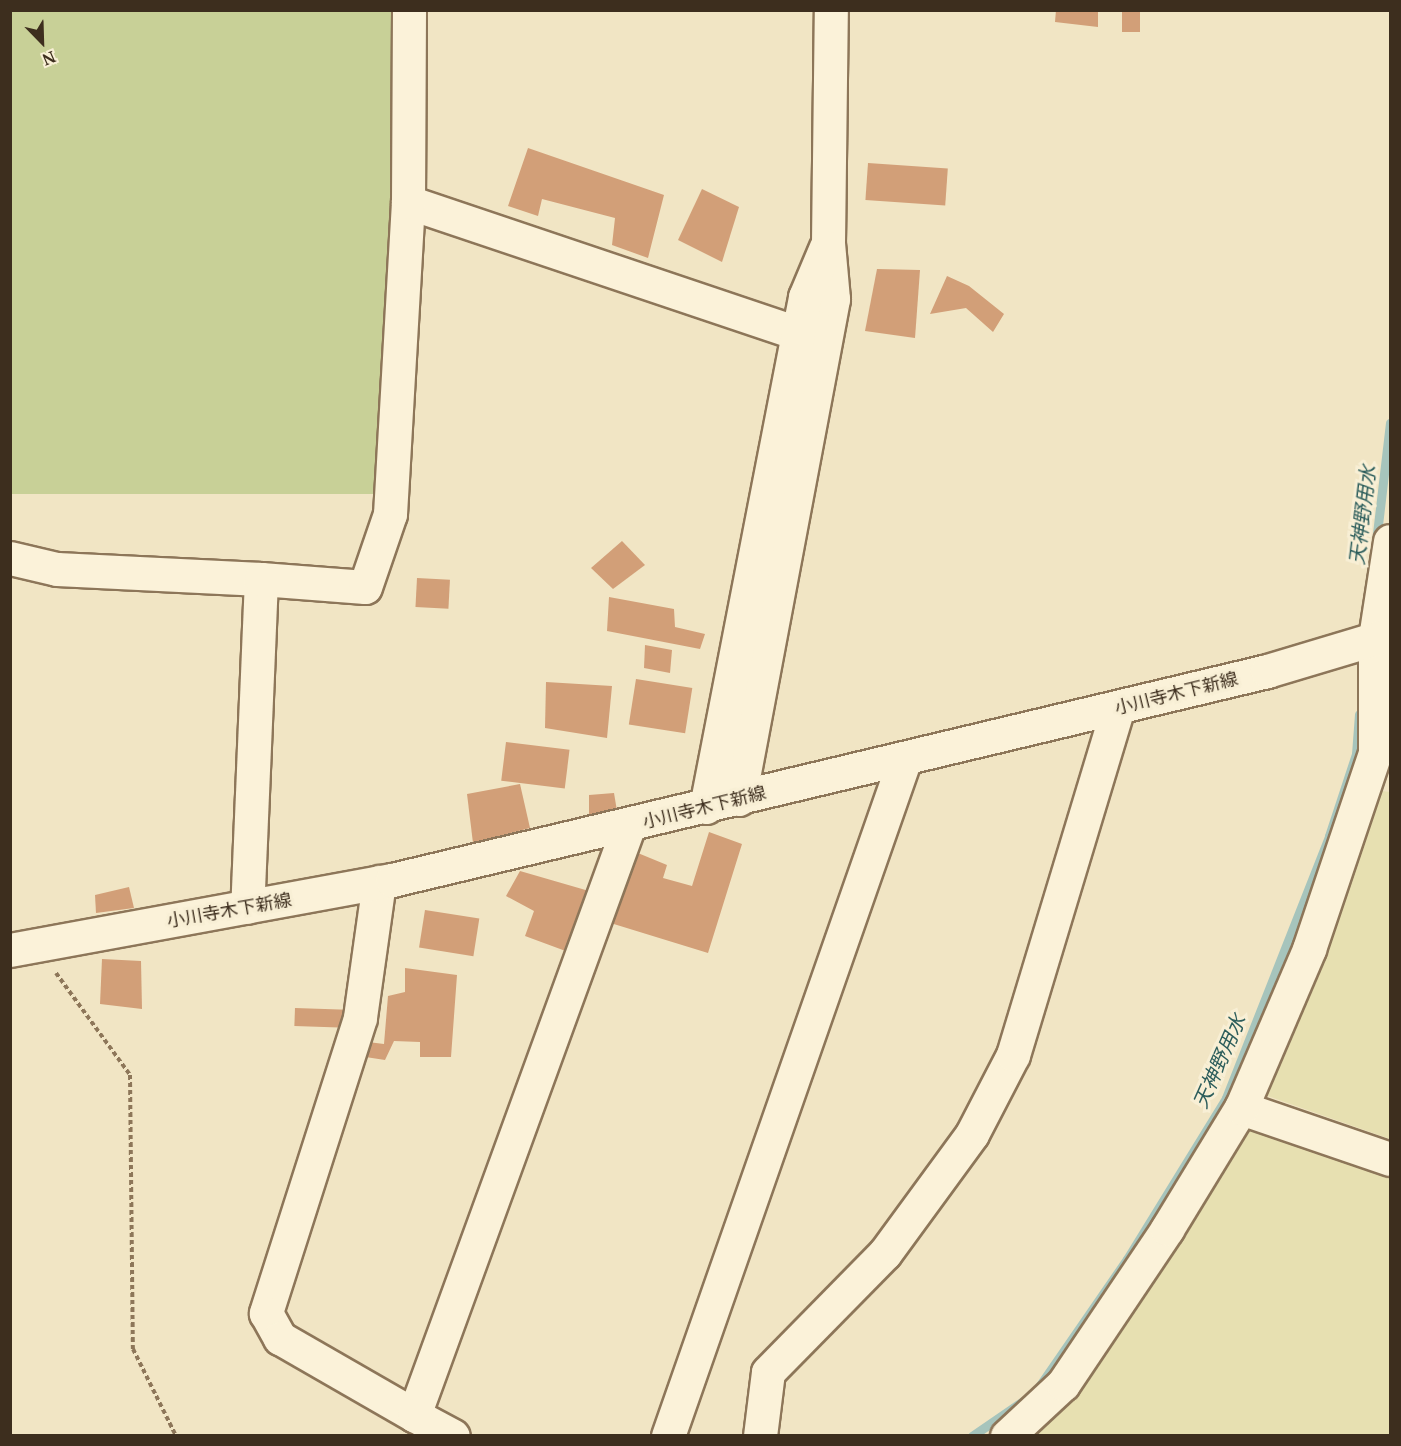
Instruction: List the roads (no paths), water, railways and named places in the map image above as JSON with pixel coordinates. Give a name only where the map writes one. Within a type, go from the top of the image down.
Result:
[{"type":"street","points":[[10,558],[57,569],[261,579],[365,587],[390,514],[408,202],[409,10]]},
{"type":"street","points":[[739,799],[833,298],[828,243],[831,10]]},
{"type":"street","points":[[408,202],[798,333]]},
{"type":"street","points":[[706,807],[805,297],[828,243]]},
{"type":"street","points":[[1006,1436],[1063,1384],[1167,1229],[1241,1108],[1309,949],[1375,753],[1390,541]]},
{"type":"street","points":[[247,907],[261,579]]},
{"type":"street","name":"小川寺木下新線","points":[[22,948],[379,882],[629,825],[1267,671],[1383,636]]},
{"type":"street","points":[[760,1436],[768,1372],[885,1253],[972,1134],[1013,1055],[1118,707]]},
{"type":"street","points":[[668,1436],[904,758]]},
{"type":"street","points":[[414,1415],[629,825]]},
{"type":"street","points":[[379,882],[360,1018],[266,1313],[280,1338],[453,1436]]},
{"type":"street","points":[[1241,1108],[1390,1159]]},
{"type":"waterway","name":"天神野用水","points":[[1376,542],[1390,423]]},
{"type":"waterway","name":"天神野用水","points":[[1038,1388],[1127,1259],[1226,1098],[1329,836],[1356,754],[1359,714]]},
{"type":"waterway","name":"天神野用水","points":[[972,1436],[1023,1401]]}]
